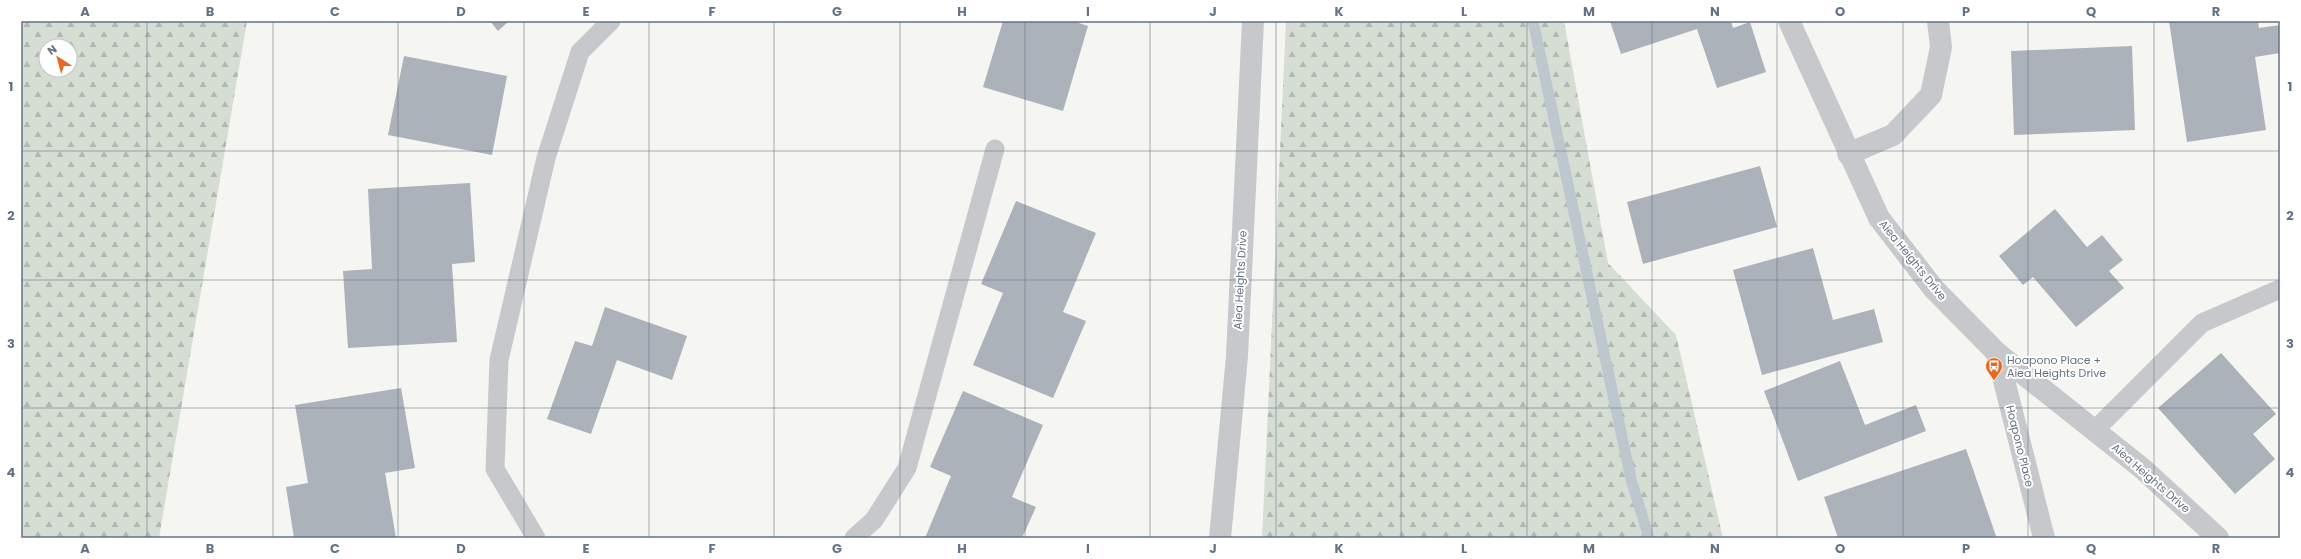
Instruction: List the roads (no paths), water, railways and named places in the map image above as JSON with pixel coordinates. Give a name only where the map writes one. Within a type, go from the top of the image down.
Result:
[{"type":"street","name":"Aiea Heights Drive","points":[[1220,538],[1236,356],[1253,21]]},
{"type":"street","name":"Aiea Heights Drive","points":[[1789,21],[1848,154],[1879,218],[1934,289],[1996,353],[2143,469],[2218,538]]},
{"type":"street","points":[[1848,154],[1893,134],[1931,95],[1941,47],[1938,21]]},
{"type":"street","name":"Hoapono Place","points":[[1996,353],[2044,538]]},
{"type":"lane","points":[[536,538],[495,469],[500,360],[546,158],[580,52],[612,21]]},
{"type":"lane","points":[[854,538],[874,520],[907,468],[995,149]]},
{"type":"lane","points":[[2095,430],[2202,323],[2280,289]]},
{"type":"waterway","points":[[1533,21],[1631,479],[1649,538]]},
{"type":"place","name":"Hoapono Place + Aiea Heights Drive","points":[[1994,381]]}]
